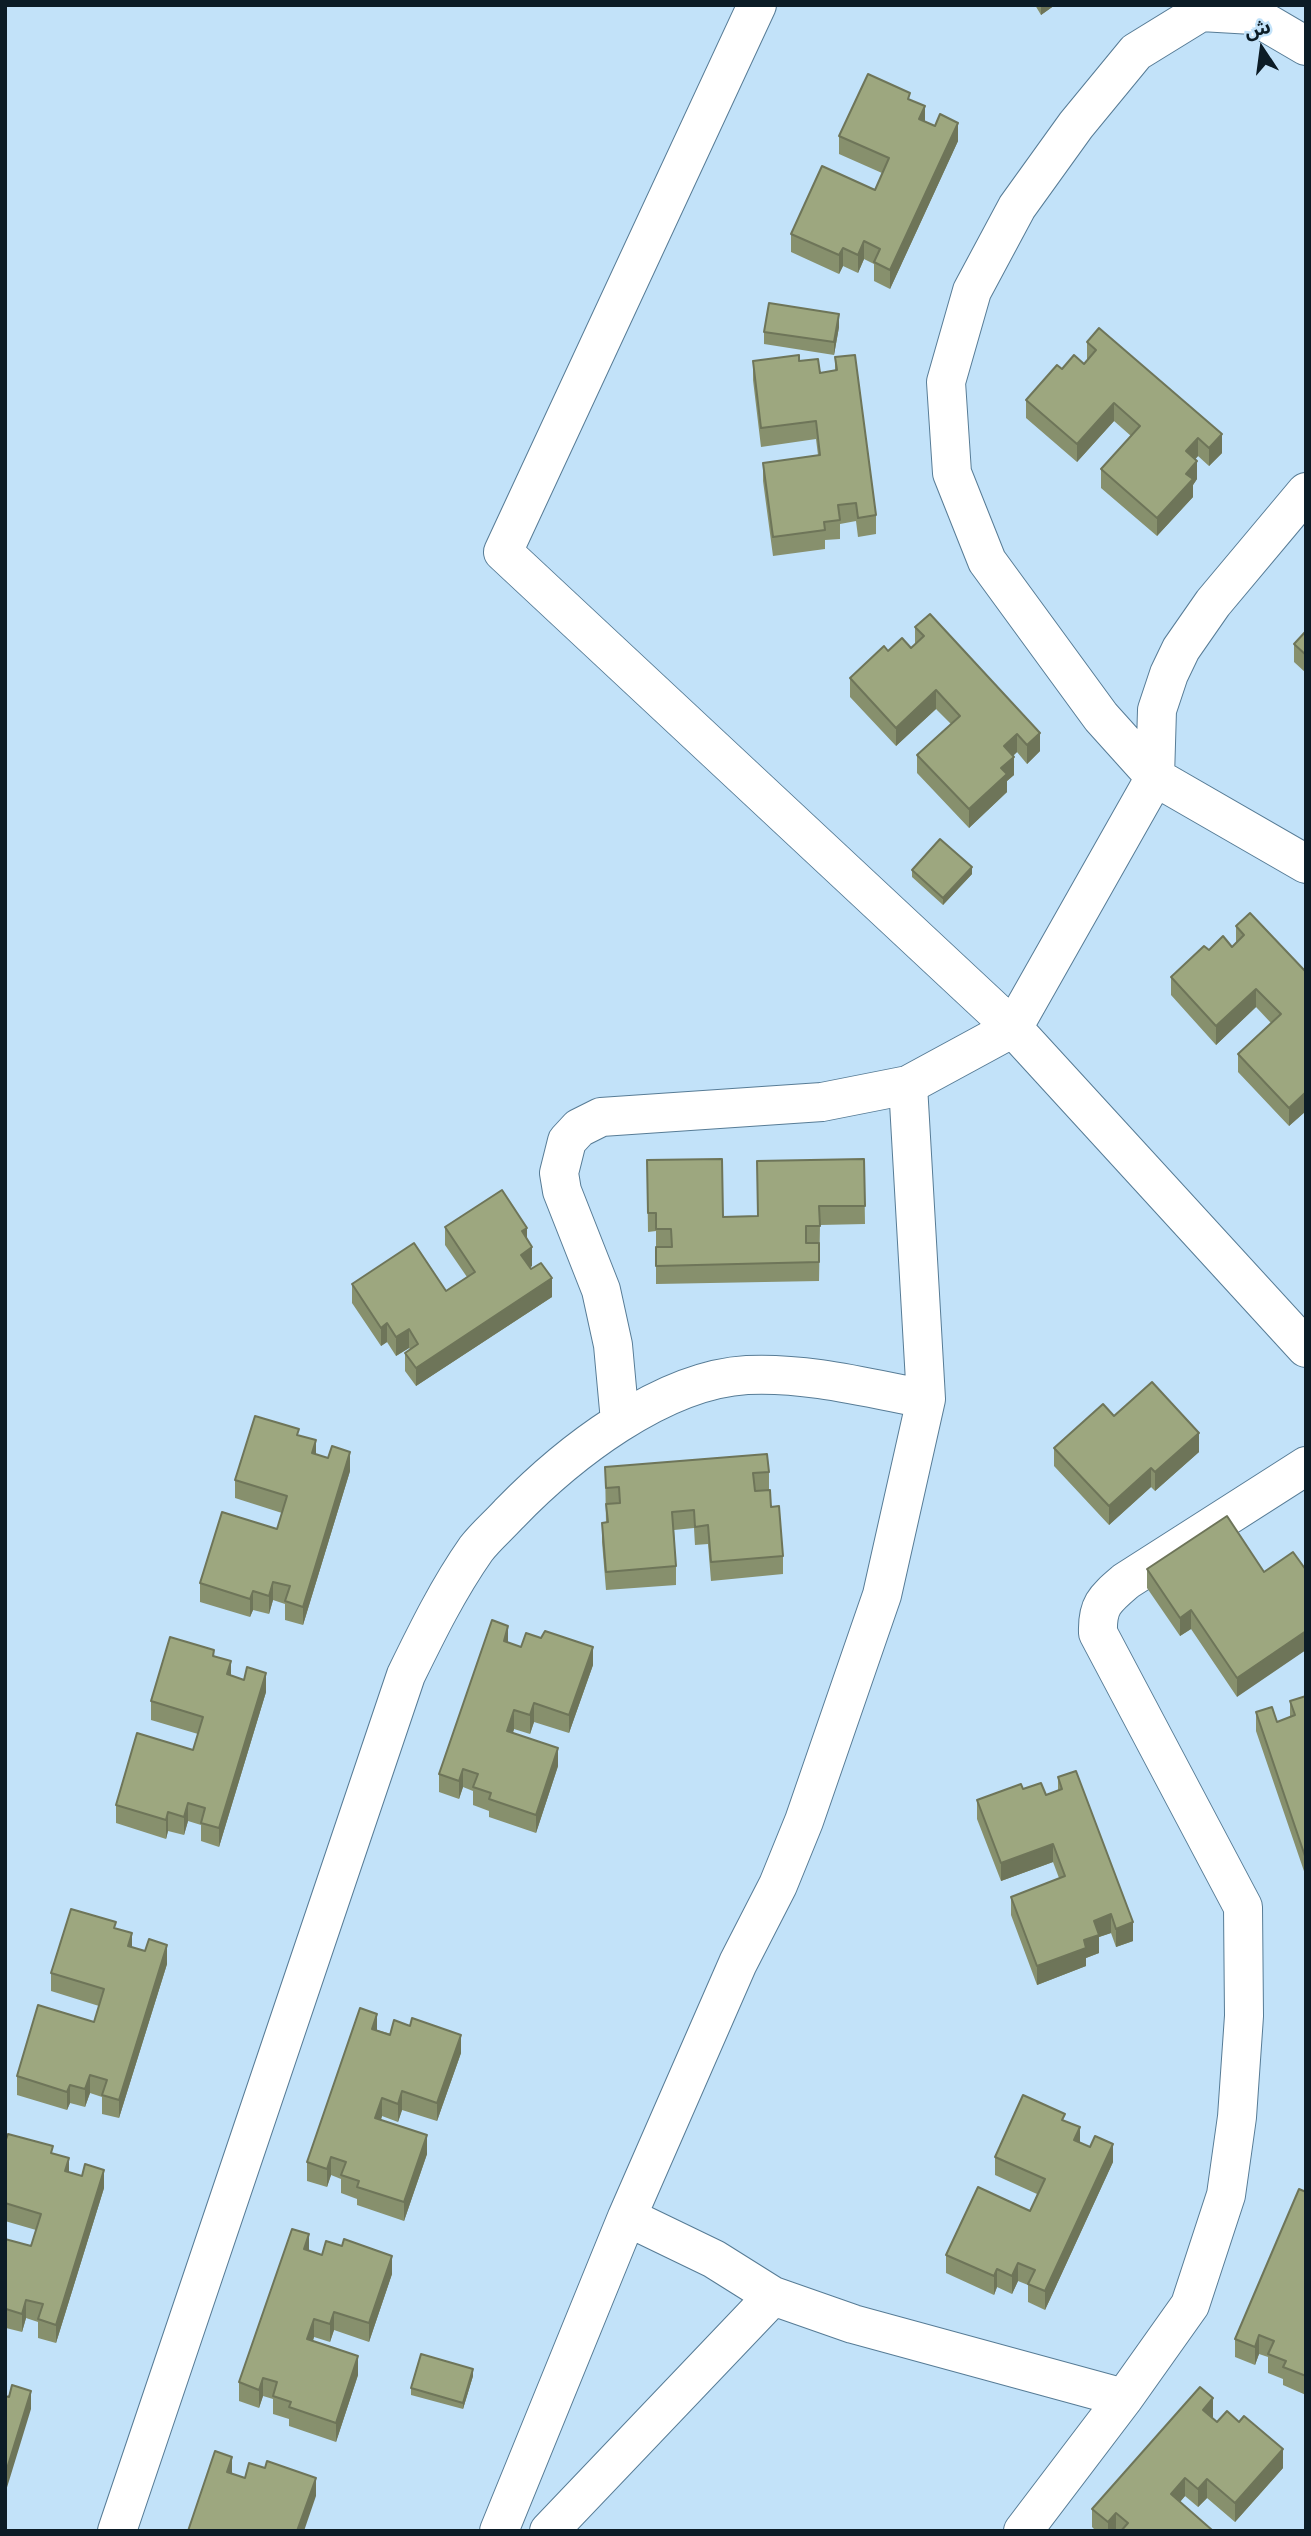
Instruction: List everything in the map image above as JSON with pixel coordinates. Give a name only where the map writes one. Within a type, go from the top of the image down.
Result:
[{"type":"street","points":[[757,5],[503,552],[1013,1028],[1306,1348]]},
{"type":"street","points":[[1306,46],[1253,15],[1201,12],[1136,52],[1076,125],[1017,207],[972,291],[946,382],[952,473],[987,561],[1101,718],[1155,777],[1306,864]]},
{"type":"street","points":[[620,1422],[613,1345],[601,1290],[562,1191],[559,1172],[567,1141],[579,1128],[601,1117],[822,1102],[908,1085],[1013,1028],[1155,777],[1157,710],[1181,649],[1213,603],[1306,492]]},
{"type":"street","points":[[499,2531],[627,2217],[737,1963],[778,1885],[804,1821],[882,1595],[926,1399],[908,1085]]},
{"type":"street","points":[[117,2531],[406,1675],[443,1601],[477,1547],[541,1481],[620,1422],[695,1384],[746,1375],[799,1376],[926,1399]]},
{"type":"street","points":[[1023,2531],[1124,2398],[1190,2305],[1226,2195],[1237,2118],[1244,2016],[1243,1907],[1098,1633],[1097,1615],[1105,1599],[1126,1581],[1306,1466]]},
{"type":"street","points":[[627,2217],[714,2259],[773,2296],[853,2324],[1124,2398]]},
{"type":"street","points":[[549,2531],[773,2296]]},
{"type":"building","points":[[868,74],[910,93],[908,99],[925,106],[919,119],[935,126],[940,114],[958,123],[890,270],[874,262],[880,249],[864,241],[858,255],[843,248],[839,255],[791,234],[822,166],[875,190],[889,158],[839,136]]},
{"type":"building","points":[[769,303],[839,314],[834,342],[764,332]]},
{"type":"building","points":[[1099,328],[1222,434],[1209,448],[1198,438],[1186,451],[1197,461],[1186,474],[1193,479],[1157,518],[1101,469],[1140,426],[1114,403],[1077,444],[1026,400],[1057,365],[1062,369],[1074,355],[1084,364],[1096,350],[1087,342]]},
{"type":"building","points":[[799,355],[799,361],[818,359],[820,373],[837,370],[835,357],[855,355],[876,515],[858,518],[856,503],[838,505],[840,520],[824,522],[825,530],[773,537],[763,463],[820,455],[816,421],[761,428],[753,361]]},
{"type":"building","points":[[930,614],[1040,733],[1027,745],[1017,734],[1004,746],[1014,757],[1001,768],[1007,774],[969,809],[917,755],[960,716],[936,690],[896,728],[850,678],[884,646],[888,651],[902,638],[911,648],[924,636],[915,627]]},
{"type":"building","points":[[1306,631],[1306,655],[1294,644]]},
{"type":"building","points":[[940,839],[972,867],[943,898],[912,870]]},
{"type":"building","points":[[1250,913],[1306,972],[1306,1092],[1289,1108],[1238,1054],[1281,1014],[1256,989],[1216,1026],[1171,977],[1204,946],[1209,950],[1223,936],[1232,947],[1244,935],[1236,926]]},
{"type":"building","points":[[722,1159],[723,1217],[758,1216],[757,1161],[864,1159],[865,1206],[819,1206],[820,1226],[806,1226],[806,1243],[819,1243],[819,1262],[656,1266],[656,1247],[672,1247],[671,1229],[656,1229],[656,1213],[648,1213],[647,1160]]},
{"type":"building","points":[[502,1190],[527,1228],[522,1231],[532,1247],[521,1255],[531,1269],[541,1263],[552,1278],[416,1368],[405,1353],[418,1344],[409,1329],[396,1337],[387,1323],[381,1328],[352,1284],[414,1243],[446,1291],[475,1272],[445,1227]]},
{"type":"building","points":[[1152,1382],[1199,1433],[1155,1472],[1151,1468],[1109,1506],[1054,1448],[1103,1404],[1114,1416]]},
{"type":"building","points":[[255,1416],[299,1429],[297,1435],[316,1440],[312,1453],[328,1458],[332,1446],[350,1452],[303,1607],[285,1601],[290,1586],[273,1582],[269,1596],[253,1591],[250,1599],[200,1583],[222,1512],[277,1529],[287,1496],[235,1480]]},
{"type":"building","points":[[767,1454],[769,1472],[753,1473],[755,1491],[770,1490],[771,1507],[779,1506],[783,1556],[711,1562],[708,1525],[695,1527],[694,1510],[672,1512],[676,1566],[606,1572],[602,1523],[608,1522],[606,1504],[620,1503],[619,1487],[606,1488],[605,1467]]},
{"type":"building","points":[[1227,1516],[1264,1572],[1293,1552],[1306,1570],[1306,1631],[1237,1678],[1191,1610],[1180,1618],[1147,1569]]},
{"type":"building","points":[[492,1620],[508,1626],[504,1641],[521,1647],[526,1633],[541,1638],[545,1631],[593,1647],[569,1715],[534,1703],[530,1715],[514,1710],[507,1731],[558,1748],[536,1815],[489,1799],[491,1793],[473,1787],[478,1774],[463,1769],[459,1781],[439,1774]]},
{"type":"building","points":[[170,1637],[214,1650],[213,1656],[231,1661],[227,1674],[244,1680],[247,1667],[266,1673],[219,1828],[201,1823],[205,1808],[188,1803],[184,1817],[168,1812],[166,1820],[116,1805],[137,1733],[193,1750],[203,1717],[151,1701]]},
{"type":"building","points":[[1306,1696],[1306,1859],[1256,1712],[1272,1707],[1277,1722],[1295,1715],[1290,1701]]},
{"type":"building","points":[[1076,1771],[1133,1922],[1116,1929],[1111,1914],[1094,1921],[1099,1935],[1084,1940],[1086,1948],[1037,1966],[1011,1897],[1065,1876],[1053,1844],[1001,1863],[977,1800],[1021,1784],[1023,1789],[1041,1783],[1046,1795],[1062,1789],[1058,1777]]},
{"type":"building","points":[[71,1909],[116,1922],[114,1928],[132,1933],[128,1946],[145,1951],[149,1939],[167,1945],[119,2100],[102,2095],[107,2080],[90,2075],[85,2089],[70,2085],[67,2092],[17,2076],[38,2005],[94,2022],[104,1989],[51,1973]]},
{"type":"building","points":[[360,2008],[377,2014],[372,2029],[390,2035],[394,2020],[410,2026],[412,2018],[461,2035],[437,2103],[402,2091],[398,2104],[382,2098],[375,2118],[427,2135],[404,2202],[357,2187],[359,2181],[341,2175],[346,2162],[331,2157],[327,2169],[307,2162]]},
{"type":"building","points":[[1023,2095],[1065,2114],[1062,2120],[1080,2127],[1074,2140],[1090,2147],[1095,2136],[1113,2144],[1045,2291],[1028,2284],[1035,2270],[1018,2263],[1012,2276],[997,2269],[994,2276],[946,2255],[978,2187],[1030,2211],[1045,2179],[995,2157]]},
{"type":"building","points":[[8,2134],[53,2146],[51,2153],[69,2158],[65,2171],[82,2176],[85,2164],[104,2170],[56,2325],[38,2319],[43,2304],[26,2300],[22,2314],[6,2309],[5,2312],[5,2239],[31,2246],[41,2214],[5,2203],[5,2142]]},
{"type":"building","points":[[1299,2189],[1306,2192],[1306,2376],[1283,2367],[1286,2361],[1268,2354],[1274,2341],[1259,2335],[1255,2347],[1235,2339]]},
{"type":"building","points":[[292,2229],[309,2234],[304,2249],[322,2255],[326,2241],[342,2246],[344,2239],[392,2256],[369,2323],[334,2312],[330,2324],[314,2319],[307,2339],[358,2356],[336,2423],[289,2407],[291,2402],[273,2396],[277,2382],[263,2378],[259,2390],[239,2382]]},
{"type":"building","points":[[421,2354],[473,2369],[463,2403],[411,2388]]},
{"type":"building","points":[[12,2385],[31,2391],[5,2475],[5,2396],[9,2397]]},
{"type":"building","points":[[1200,2387],[1213,2398],[1203,2410],[1217,2422],[1227,2411],[1239,2422],[1244,2416],[1283,2449],[1235,2503],[1207,2479],[1198,2489],[1185,2478],[1171,2494],[1211,2531],[1121,2531],[1128,2523],[1116,2513],[1108,2522],[1092,2509]]},
{"type":"building","points":[[215,2451],[232,2457],[227,2472],[245,2478],[249,2463],[265,2468],[267,2461],[316,2478],[297,2531],[188,2531]]}]
